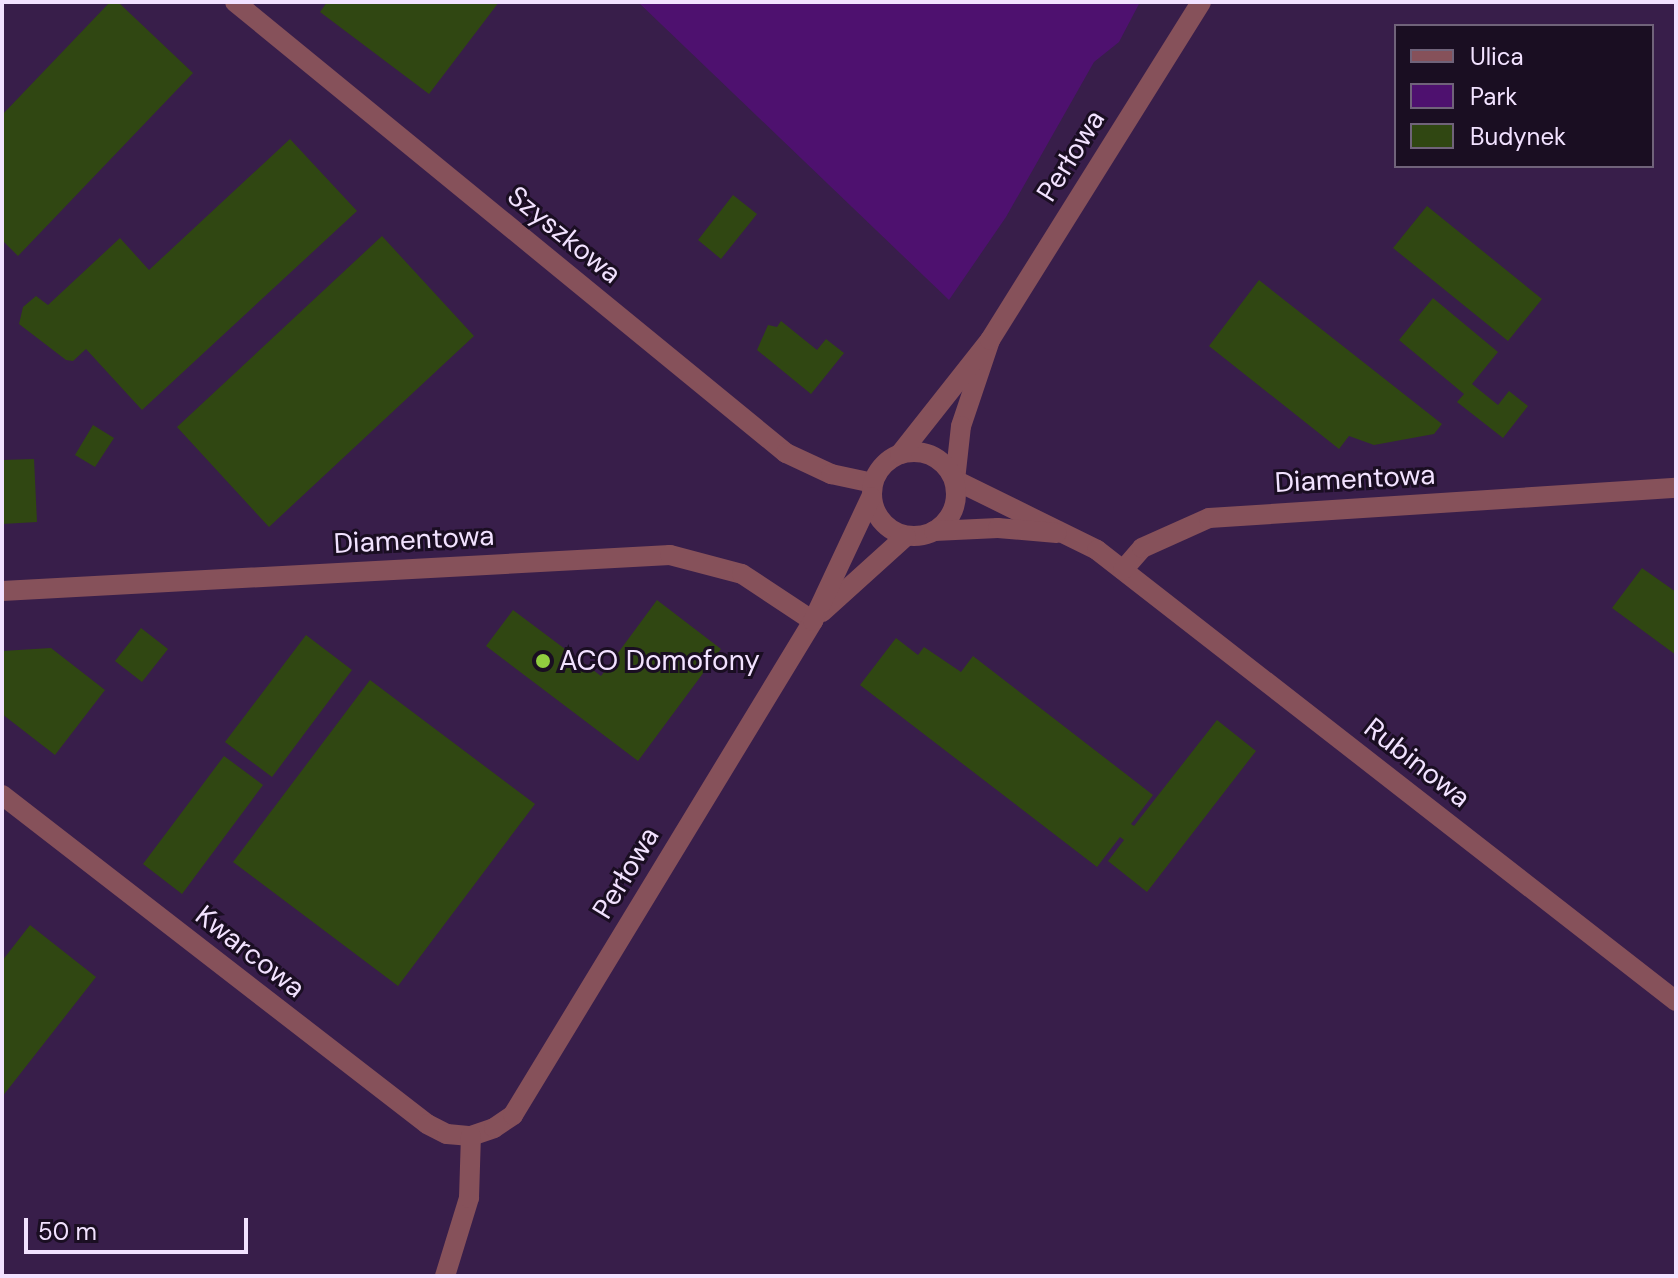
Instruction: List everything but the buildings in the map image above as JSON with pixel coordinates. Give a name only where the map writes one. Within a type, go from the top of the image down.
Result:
[{"type":"street","name":"Szyszkowa","points":[[235,2],[786,453],[872,490]]},
{"type":"street","name":"Perłowa","points":[[900,454],[990,340],[1201,2]]},
{"type":"street","name":"Perłowa","points":[[955,480],[961,426],[990,340]]},
{"type":"street","points":[[1065,534],[998,528],[934,531],[906,536],[882,522],[872,490],[878,470],[900,454],[928,454],[955,480],[1065,534],[1123,570]]},
{"type":"street","points":[[934,531],[953,511],[955,480]]},
{"type":"street","name":"Diamentowa","points":[[1123,570],[1151,542],[1209,518],[1676,488]]},
{"type":"street","name":"Perłowa","points":[[471,1136],[513,1115],[813,621],[872,490]]},
{"type":"street","name":"Perłowa","points":[[813,621],[906,536]]},
{"type":"street","name":"Diamentowa","points":[[2,591],[670,555],[695,557],[742,574],[813,621]]},
{"type":"street","name":"Rubinowa","points":[[1123,570],[1676,1001]]},
{"type":"street","name":"Kwarcowa","points":[[2,795],[427,1124],[447,1134],[471,1136]]},
{"type":"street","points":[[445,1276],[469,1198],[471,1136]]},
{"type":"green space","points":[[638,2],[1140,2],[1119,42],[1094,62],[1006,217],[949,300]]},
{"type":"place","name":"ACO Domofony","points":[[543,661]]}]
